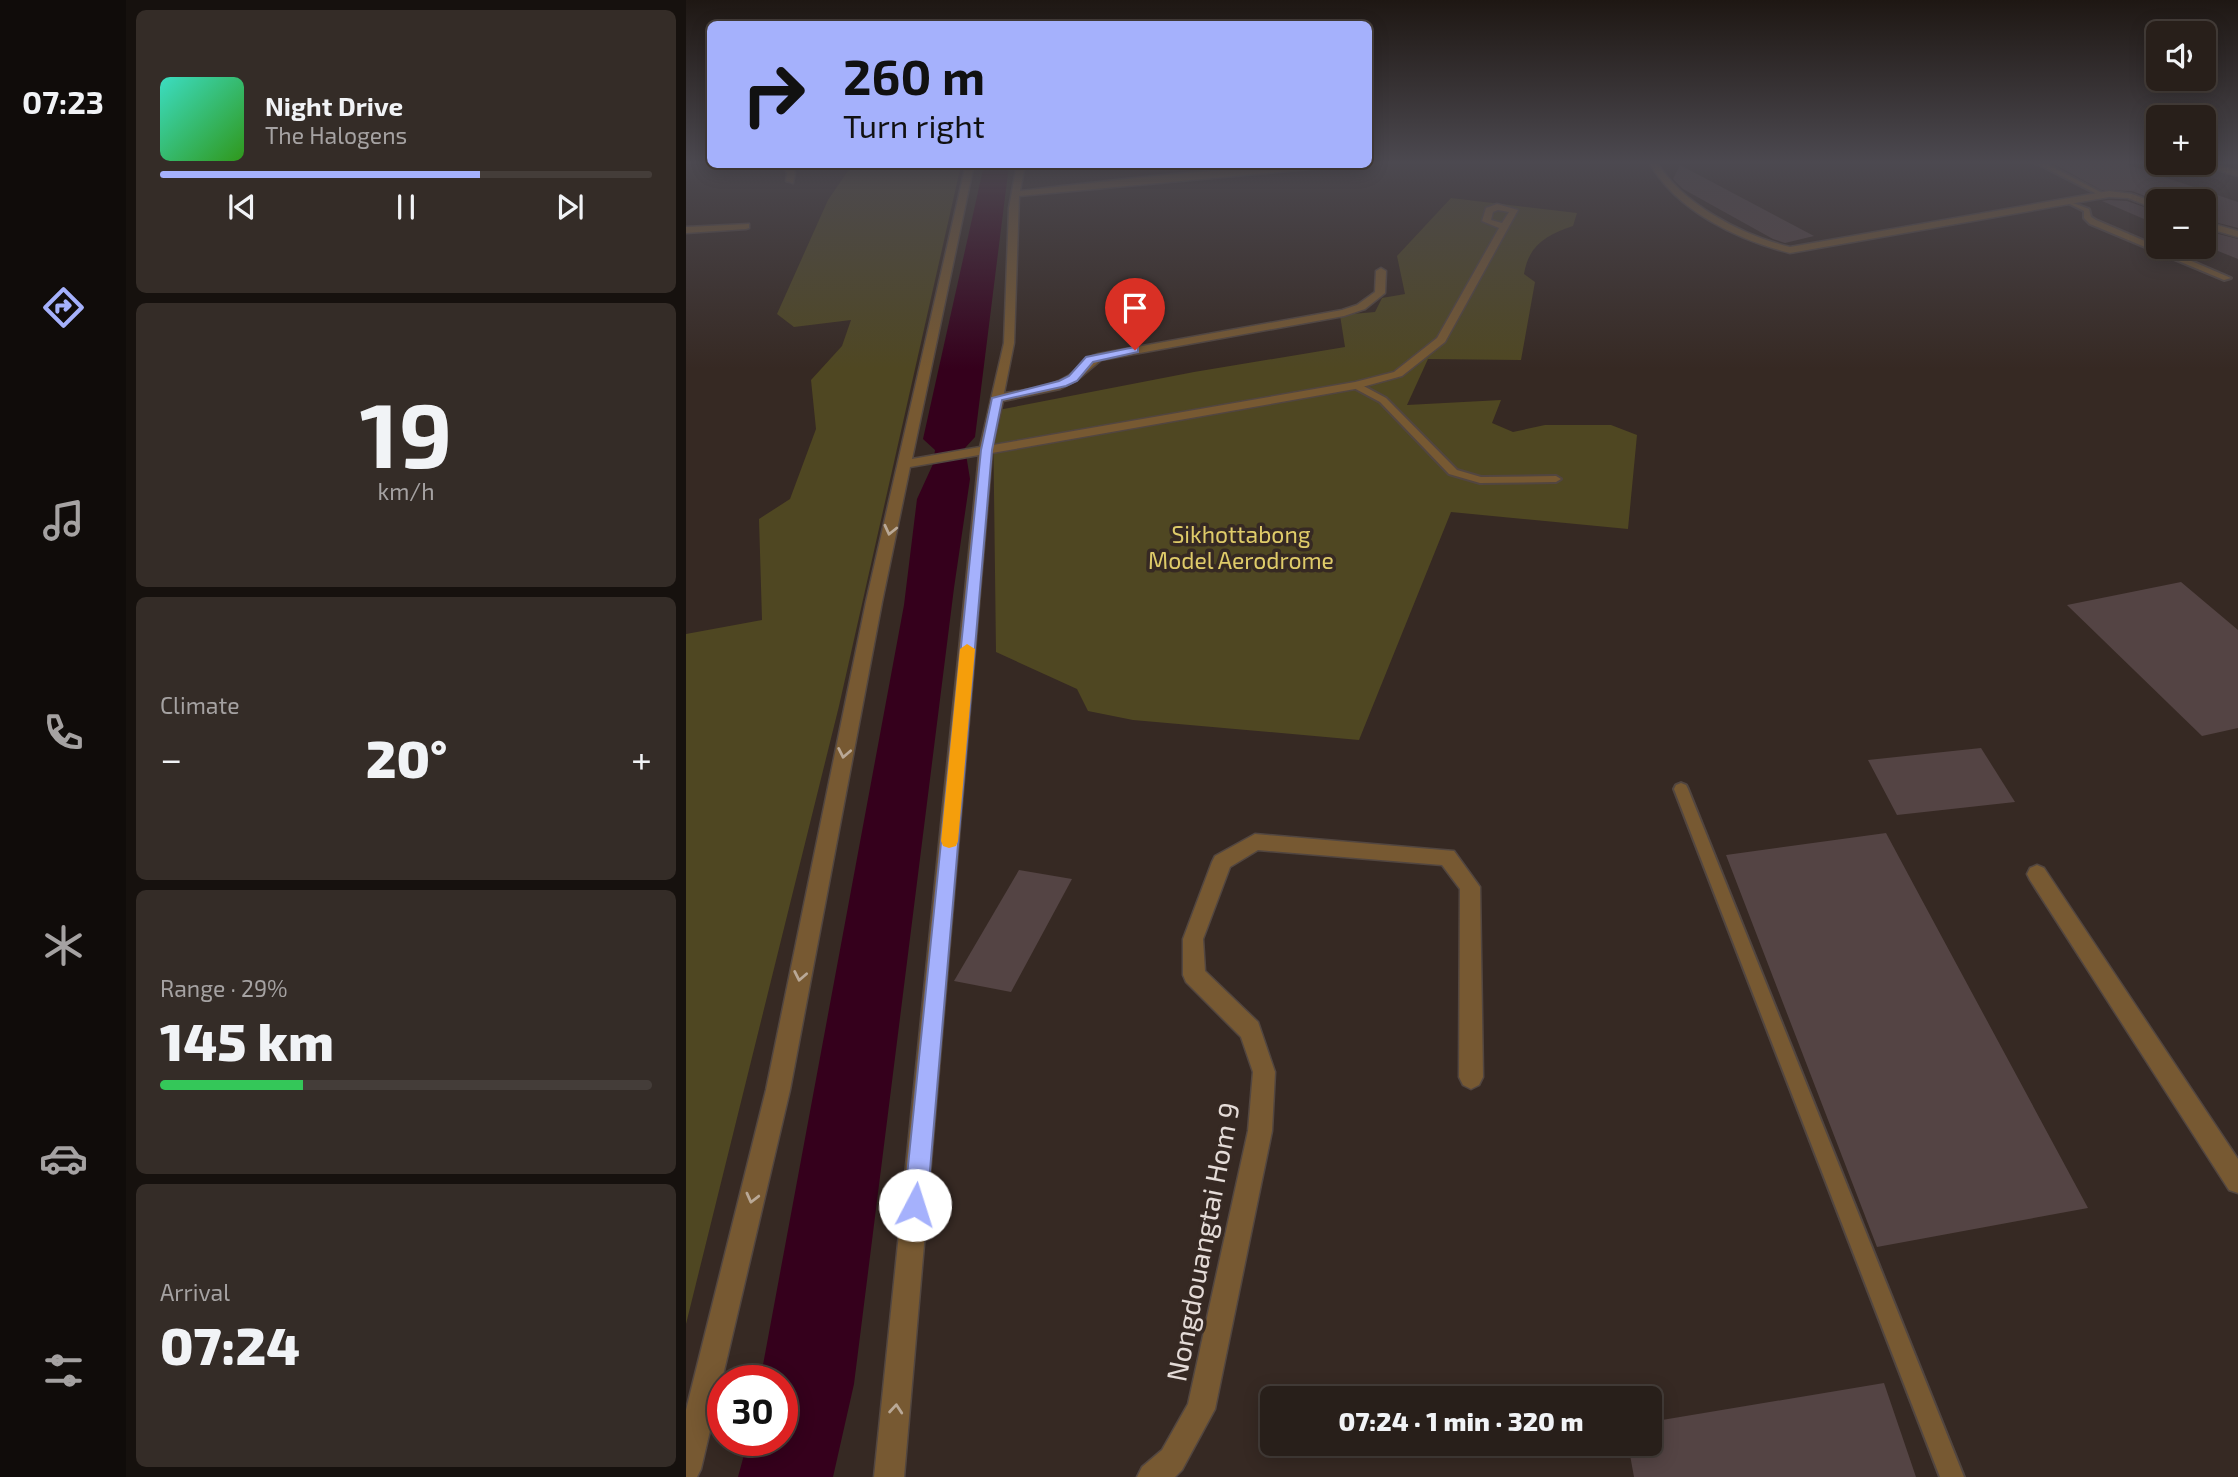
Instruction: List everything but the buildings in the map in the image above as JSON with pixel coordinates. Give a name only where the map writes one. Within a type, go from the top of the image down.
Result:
[{"type":"street","points":[[686,1469],[778,1090],[874,602],[915,462],[958,231]]},
{"type":"street","points":[[889,1477],[977,452],[997,398],[1009,343],[1014,231]]},
{"type":"street","points":[[915,462],[1356,385],[1398,374],[1441,340],[1503,231]]},
{"type":"street","points":[[1741,231],[1765,244],[1790,250],[1901,231]]},
{"type":"street","points":[[997,398],[1062,384],[1073,379],[1090,359],[1098,357],[1344,313],[1361,307],[1380,293],[1381,271]]},
{"type":"street","name":"Nongdouangtai Hom 9","points":[[1152,1477],[1172,1460],[1201,1409],[1259,1131],[1264,1072],[1251,1030],[1194,975],[1193,939],[1222,862],[1255,842],[1447,858],[1470,887],[1471,1077]]},
{"type":"street","points":[[2037,874],[2238,1181]]},
{"type":"lane","points":[[2114,231],[2227,278]]},
{"type":"lane","points":[[1356,385],[1383,400],[1453,472],[1480,480],[1556,479]]},
{"type":"lane","points":[[1681,789],[1951,1477]]},
{"type":"green space","points":[[814,231],[946,231],[839,706],[686,1324],[686,634],[762,620],[759,519],[790,499],[816,429],[811,380],[842,346],[851,320],[794,327],[777,314]]},
{"type":"green space","name":"Sikhottabong Model Aerodrome","points":[[1420,231],[1560,231],[1541,242],[1526,264],[1524,274],[1535,282],[1521,360],[1428,359],[1407,405],[1501,400],[1492,423],[1513,432],[1545,425],[1611,425],[1637,435],[1628,529],[1451,512],[1359,740],[1133,720],[1088,711],[1077,689],[996,652],[993,411],[1194,372],[1345,347],[1340,315],[1375,312],[1382,298],[1405,294],[1397,256]]},
{"type":"shaded area","points":[[969,231],[1001,231],[975,437],[965,448],[970,479],[854,1384],[833,1477],[738,1477],[744,1456],[798,1456],[798,1365],[763,1365],[904,605],[917,499],[933,464],[935,450],[923,439]]},
{"type":"slow traffic","points":[[949,841],[967,649]]},
{"type":"route","points":[[915,1205],[986,450],[997,398],[1062,384],[1073,379],[1090,359],[1135,350]]}]
